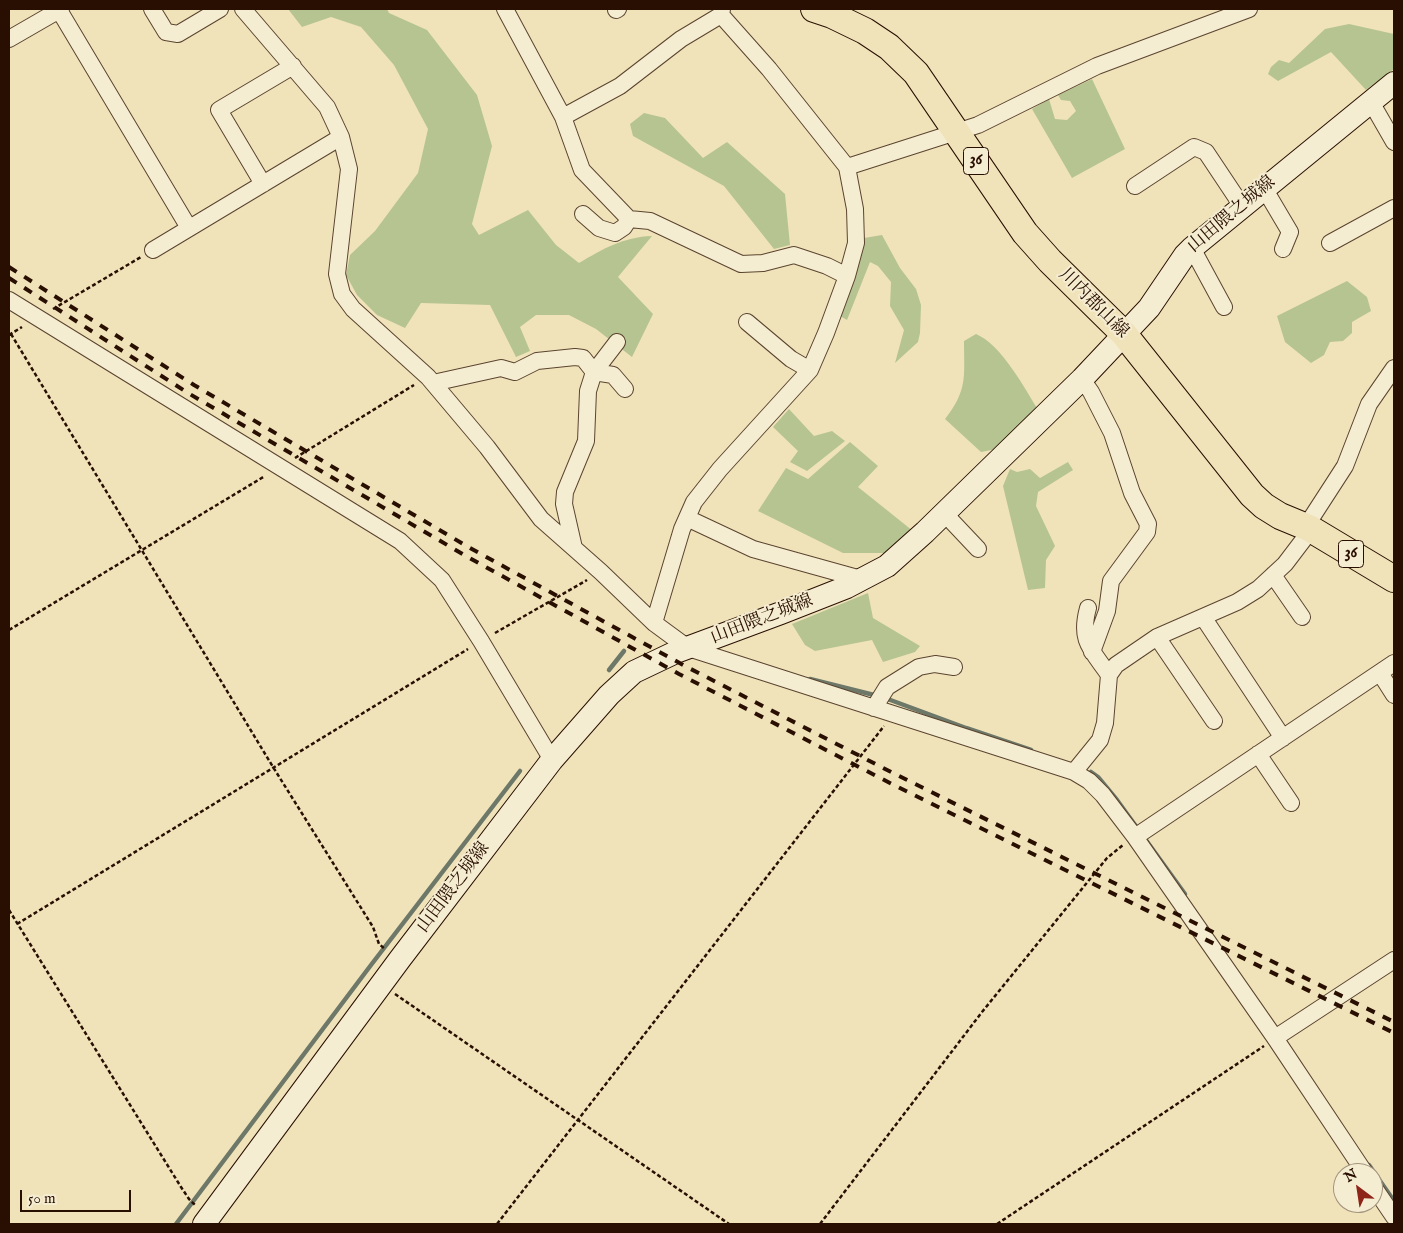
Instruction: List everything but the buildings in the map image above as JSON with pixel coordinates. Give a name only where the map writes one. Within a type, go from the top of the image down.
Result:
[{"type":"main road","name":"川内郡山線","points":[[814,9],[866,31],[890,47],[916,73],[1025,233],[1050,261],[1124,334],[1252,495],[1264,506],[1280,516],[1309,528],[1394,579]]},
{"type":"main road","name":"山田隈之城線","points":[[200,1215],[382,984],[552,760],[609,695],[634,672],[688,648],[781,613],[887,566],[1082,379],[1149,308],[1185,255],[1192,248],[1394,83]]},
{"type":"street","points":[[152,9],[166,32],[178,34],[220,9]]},
{"type":"street","points":[[243,9],[327,107],[341,137],[349,169],[337,274],[342,294],[353,309],[431,380],[487,447],[542,519],[654,623],[688,648],[879,700],[893,714],[1074,772],[1089,781],[1140,834],[1278,1036],[1359,1163]]},
{"type":"street","points":[[505,9],[563,117],[582,170],[629,219],[650,222],[741,264],[763,264],[794,255],[827,266],[847,276]]},
{"type":"street","points":[[847,167],[978,126],[1097,66],[1249,9]]},
{"type":"street","points":[[9,39],[56,10],[189,228]]},
{"type":"street","points":[[563,117],[620,86],[681,39],[721,12],[847,167],[855,208],[856,243],[847,276],[810,370],[720,469],[694,502],[687,518],[654,623]]},
{"type":"street","points":[[263,184],[219,110],[293,66]]},
{"type":"street","points":[[1371,102],[1394,142]]},
{"type":"street","points":[[153,250],[341,137]]},
{"type":"street","points":[[1135,186],[1194,147],[1206,152],[1242,206]]},
{"type":"street","points":[[1264,188],[1290,232],[1283,250]]},
{"type":"street","points":[[1330,242],[1394,208]]},
{"type":"street","points":[[583,214],[599,228],[615,234],[624,227],[629,219]]},
{"type":"street","points":[[1192,248],[1224,307]]},
{"type":"street","points":[[9,300],[400,541],[442,580],[552,760]]},
{"type":"street","points":[[747,322],[791,359],[810,370]]},
{"type":"street","points":[[574,548],[564,504],[565,492],[586,441],[588,391],[594,372],[617,342]]},
{"type":"street","points":[[431,380],[501,368],[515,372],[537,361],[575,357],[583,358],[594,372],[613,375],[625,389]]},
{"type":"street","points":[[1074,772],[1100,740],[1105,723],[1109,675],[1116,665],[1157,637],[1244,598],[1258,589],[1290,558],[1304,540],[1312,516],[1345,466],[1369,404],[1394,368]]},
{"type":"street","points":[[1082,379],[1091,392],[1112,433],[1132,494],[1148,524],[1147,532],[1111,581],[1107,611],[1092,652]]},
{"type":"street","points":[[944,513],[978,549]]},
{"type":"street","points":[[687,518],[753,549],[861,579]]},
{"type":"street","points":[[1273,575],[1302,617]]},
{"type":"street","points":[[1088,608],[1084,621],[1084,636],[1092,652],[1109,675]]},
{"type":"street","points":[[1203,617],[1283,738]]},
{"type":"street","points":[[1157,637],[1214,721]]},
{"type":"street","points":[[1140,834],[1394,663]]},
{"type":"street","points":[[879,700],[887,687],[919,667],[935,664],[954,667]]},
{"type":"street","points":[[1380,673],[1394,695]]},
{"type":"street","points":[[1258,754],[1291,802]]},
{"type":"street","points":[[1278,1036],[1394,960]]},
{"type":"street","points":[[1383,1201],[1394,1218]]},
{"type":"path","points":[[153,250],[10,334],[273,767],[373,927],[379,944],[387,950]]},
{"type":"path","points":[[9,630],[280,467],[431,380]]},
{"type":"path","points":[[17,924],[481,641],[601,572]]},
{"type":"path","points":[[497,1224],[893,714]]},
{"type":"path","points":[[820,1224],[982,1012],[1106,858],[1140,834]]},
{"type":"path","points":[[9,910],[188,1199],[200,1215]]},
{"type":"path","points":[[382,984],[729,1224]]},
{"type":"path","points":[[997,1224],[1278,1036]]},
{"type":"green space","points":[[288,9],[387,9],[389,13],[427,30],[477,95],[492,146],[472,224],[479,235],[528,210],[556,245],[579,263],[622,241],[652,236],[618,277],[653,314],[632,357],[596,329],[569,315],[536,315],[520,327],[530,351],[516,357],[490,305],[421,303],[405,328],[377,315],[357,295],[346,275],[350,255],[375,231],[418,173],[428,129],[394,65],[361,27],[331,17],[302,27]]},
{"type":"green space","points":[[1349,24],[1394,34],[1394,69],[1366,90],[1331,52],[1278,81],[1268,74],[1271,67],[1279,60],[1289,63],[1325,29]]},
{"type":"green space","points":[[1092,79],[1125,149],[1072,178],[1032,109],[1049,99],[1055,119],[1067,120],[1076,111],[1070,101],[1061,100],[1058,95]]},
{"type":"green space","points":[[644,113],[665,118],[703,158],[727,142],[785,194],[790,245],[774,249],[724,186],[633,136],[630,124]]},
{"type":"green space","points":[[882,235],[900,268],[916,289],[921,305],[918,342],[895,363],[904,330],[890,306],[891,282],[878,266],[870,262],[847,320],[840,316],[864,238]]},
{"type":"green space","points":[[1347,281],[1367,297],[1371,311],[1352,322],[1352,333],[1343,341],[1330,342],[1324,355],[1311,363],[1285,342],[1277,316]]},
{"type":"green space","points":[[976,334],[986,340],[1004,358],[1040,413],[1002,448],[981,452],[945,419],[958,400],[961,391],[964,373],[964,341]]},
{"type":"green space","points":[[789,409],[814,436],[832,431],[845,441],[807,471],[790,462],[798,451],[773,427]]},
{"type":"green space","points":[[850,442],[878,466],[858,487],[913,531],[887,553],[843,553],[758,511],[786,468],[808,479]]},
{"type":"green space","points":[[1068,462],[1073,470],[1038,492],[1036,506],[1055,546],[1046,560],[1045,588],[1028,590],[1003,486],[1010,469],[1017,472],[1030,469],[1040,478]]},
{"type":"green space","points":[[868,593],[873,618],[920,646],[915,652],[883,662],[872,640],[815,651],[805,645],[792,624]]},
{"type":"waterway","points":[[609,670],[624,651]]},
{"type":"waterway","points":[[810,679],[878,696]]},
{"type":"waterway","points":[[885,698],[1031,750]]},
{"type":"waterway","points":[[176,1224],[520,771]]},
{"type":"waterway","points":[[1091,772],[1098,777],[1117,800],[1185,894]]},
{"type":"waterway","points":[[1383,1185],[1394,1201]]},
{"type":"railway","points":[[9,267],[194,385],[470,548],[685,666],[893,773],[1394,1022]]},
{"type":"railway","points":[[9,278],[188,393],[466,556],[679,674],[888,782],[1394,1033]]}]
